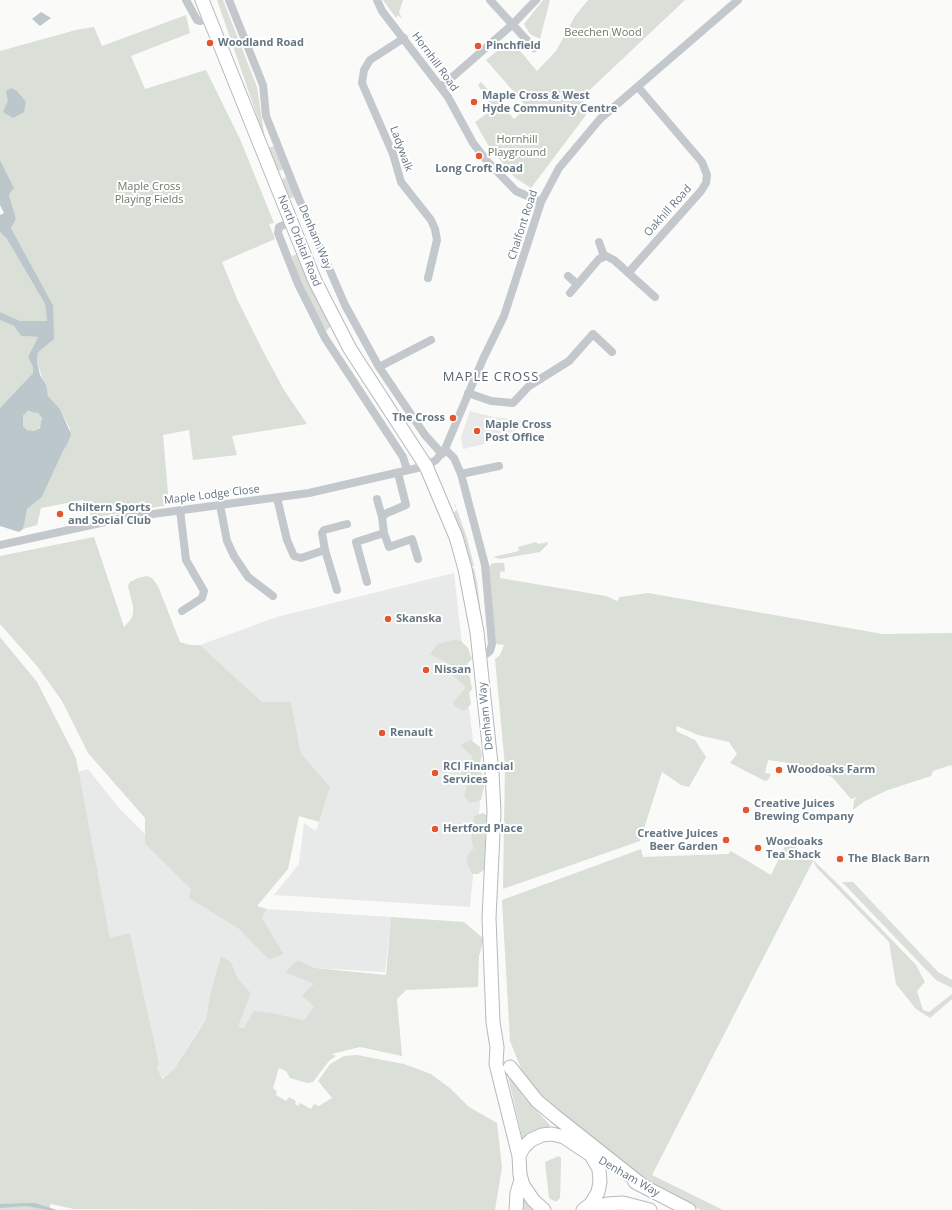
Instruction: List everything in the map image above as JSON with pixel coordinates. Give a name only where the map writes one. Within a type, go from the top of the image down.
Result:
[{"type":"main road","name":"North Orbital Road","points":[[202,0],[315,281],[347,342],[426,466]]},
{"type":"main road","name":"Denham Way","points":[[426,466],[456,537],[474,610],[492,773],[494,812],[489,918],[493,1022],[497,1047],[496,1064],[519,1156],[521,1180]]},
{"type":"main road","name":"Denham Way","points":[[497,1047],[527,1096],[564,1137],[642,1185],[689,1210]]},
{"type":"main road","points":[[510,1067],[537,1101],[642,1185]]},
{"type":"main road","points":[[519,1156],[527,1144],[537,1137],[552,1134],[564,1137]]},
{"type":"main road","points":[[584,1210],[595,1198],[600,1182],[599,1169],[591,1155]]},
{"type":"main road","points":[[516,1210],[517,1194],[521,1180]]},
{"type":"main road","points":[[521,1180],[533,1200],[544,1210]]},
{"type":"main road","name":"Denham Way","points":[[584,1210],[607,1204],[623,1203],[650,1210]]},
{"type":"street","points":[[186,0],[197,20],[200,21],[210,18]]},
{"type":"street","name":"Denham Way","points":[[228,0],[263,85],[266,116],[299,200],[345,305],[379,367],[425,435],[444,452],[454,458],[461,474],[485,565],[489,595],[492,644],[490,651],[480,659]]},
{"type":"street","name":"Hornhill Road","points":[[377,0],[382,10],[441,87],[473,143],[487,161],[516,191],[541,202]]},
{"type":"street","points":[[490,0],[534,48]]},
{"type":"street","points":[[441,87],[513,24],[536,0]]},
{"type":"street","name":"Chalfont Road","points":[[444,452],[468,393],[506,311],[541,202],[549,185],[569,154],[600,119],[738,0]]},
{"type":"street","name":"Ladywalk","points":[[404,38],[370,60],[364,70],[362,83],[393,154],[401,182],[430,220],[435,229],[437,240],[428,278]]},
{"type":"street","name":"Oakhill Road","points":[[629,272],[701,191],[706,183],[707,175],[702,162],[638,87]]},
{"type":"street","points":[[284,205],[299,200]]},
{"type":"street","name":"Denham Way","points":[[291,222],[279,227],[278,233],[298,284],[325,338],[403,457],[407,470]]},
{"type":"street","points":[[599,242],[604,256]]},
{"type":"street","points":[[570,293],[599,259],[604,256],[611,258],[629,272],[655,297]]},
{"type":"street","points":[[568,276],[577,284]]},
{"type":"street","points":[[468,393],[491,401],[513,403],[529,386],[569,361],[593,334],[612,352]]},
{"type":"street","points":[[379,367],[431,340]]},
{"type":"street","points":[[426,466],[444,452]]},
{"type":"street","name":"Maple Lodge Close","points":[[0,546],[109,520],[309,493],[426,466]]},
{"type":"street","points":[[461,474],[499,466]]},
{"type":"street","points":[[382,517],[387,513],[406,505],[398,473]]},
{"type":"street","points":[[277,498],[287,540],[294,556],[300,558],[325,550]]},
{"type":"street","points":[[377,499],[382,517],[384,533],[389,546],[412,540],[418,559]]},
{"type":"street","points":[[220,505],[227,541],[234,556],[248,576],[273,596]]},
{"type":"street","points":[[180,510],[186,560],[204,591],[202,598],[182,610]]},
{"type":"street","points":[[337,590],[322,536],[324,530],[347,524]]},
{"type":"street","points":[[367,582],[356,542],[384,533]]},
{"type":"shaded area","points":[[41,12],[51,18],[40,26],[32,19]]},
{"type":"shaded area","points":[[11,88],[17,91],[26,102],[24,112],[13,118],[3,112],[8,101],[6,91]]},
{"type":"shaded area","points":[[0,160],[14,188],[9,195],[16,219],[11,228],[53,305],[54,339],[38,352],[37,361],[40,375],[46,385],[48,396],[60,409],[71,434],[42,497],[27,509],[23,529],[19,532],[0,526],[0,408],[33,373],[33,367],[28,357],[38,337],[21,336],[14,326],[0,320],[0,312],[20,321],[47,321],[45,304],[7,239],[0,232],[0,215],[4,213],[0,205]],"holes":[[[28,411],[38,413],[42,418],[40,428],[34,431],[27,430],[23,426],[23,416]]]},
{"type":"shaded area","points":[[470,411],[494,417],[526,421],[530,424],[481,445],[463,449],[461,437]]},
{"type":"shaded area","points":[[454,573],[480,803],[470,907],[274,895],[299,864],[304,823],[316,831],[330,787],[301,753],[291,702],[262,702],[200,645],[277,617]]},
{"type":"shaded area","points":[[88,769],[119,808],[145,834],[145,844],[192,889],[190,898],[239,929],[269,960],[284,954],[262,918],[267,909],[391,917],[385,972],[315,968],[298,960],[315,984],[314,1007],[304,1020],[272,1013],[244,1028],[238,1027],[251,993],[238,979],[231,962],[210,995],[206,1018],[175,1068],[162,1078],[157,1067],[159,1063],[130,933],[110,938],[78,772]]},
{"type":"shaded area","points":[[35,1203],[57,1210],[26,1206],[0,1208],[0,1204]]},
{"type":"green space","points":[[217,0],[223,0],[257,87],[265,139]]},
{"type":"green space","points":[[383,0],[403,0],[399,12],[402,19],[398,15],[396,18]]},
{"type":"green space","points":[[543,0],[550,0],[540,39],[530,34],[524,24]]},
{"type":"green space","points":[[588,0],[685,0],[580,99],[592,107],[531,188],[514,177],[488,145],[475,122],[493,109],[478,85],[481,82],[514,119],[527,107],[486,60],[511,40],[537,71],[556,51],[575,16]]},
{"type":"green space","name":"Maple Cross Playing Fields","points":[[186,15],[190,33],[131,56],[145,89],[206,70],[240,139],[274,223],[269,224],[275,239],[222,262],[238,301],[262,349],[284,390],[307,424],[232,436],[237,455],[193,460],[189,430],[163,435],[169,505],[92,518],[83,500],[41,508],[37,525],[23,529],[25,512],[42,497],[67,445],[70,429],[60,409],[48,396],[37,361],[38,351],[53,305],[11,228],[16,219],[9,195],[14,188],[0,160],[0,51],[76,30],[94,27],[102,46]]},
{"type":"green space","points":[[275,146],[285,169],[278,171],[268,148]]},
{"type":"green space","points":[[286,177],[295,197],[287,199],[281,180]]},
{"type":"green space","points":[[0,232],[7,239],[45,304],[47,321],[20,321],[0,312]]},
{"type":"green space","points":[[297,254],[331,326],[326,331],[299,277],[292,256]]},
{"type":"green space","points":[[0,320],[14,326],[21,336],[38,337],[28,357],[33,367],[33,373],[0,408]]},
{"type":"green space","points":[[32,411],[39,414],[42,421],[39,428],[32,431],[25,428],[22,421],[25,414]]},
{"type":"green space","points":[[455,504],[467,538],[474,566],[470,567],[458,528],[454,512],[457,510]]},
{"type":"green space","points":[[94,537],[124,627],[131,619],[133,614],[133,606],[128,586],[130,582],[147,576],[152,578],[158,586],[180,642],[190,645],[200,645],[262,702],[291,702],[301,753],[330,787],[319,822],[299,816],[288,869],[257,906],[267,909],[262,918],[284,954],[269,960],[239,929],[189,898],[191,889],[145,844],[145,818],[88,753],[62,701],[37,666],[0,624],[0,556]]},
{"type":"green space","points":[[536,542],[538,544],[548,542],[548,544],[540,552],[500,559],[493,557],[519,551],[518,547]]},
{"type":"green space","points":[[493,563],[504,563],[505,571],[500,572],[500,578],[606,596],[617,601],[620,597],[648,593],[883,634],[952,633],[952,767],[951,765],[933,771],[931,776],[888,790],[865,801],[853,810],[854,800],[857,797],[851,799],[832,777],[796,764],[768,760],[765,773],[771,774],[768,780],[765,781],[730,763],[737,754],[729,742],[698,735],[677,726],[676,731],[695,740],[706,757],[689,787],[681,785],[662,772],[640,841],[503,889],[505,766],[495,659],[500,655],[504,645],[496,644],[495,640],[488,567]]},
{"type":"green space","points":[[474,568],[485,647],[483,646],[471,569]]},
{"type":"green space","points":[[0,637],[37,682],[76,758],[110,938],[130,933],[159,1063],[157,1067],[162,1079],[175,1068],[206,1019],[210,995],[221,956],[231,962],[238,979],[251,993],[238,1027],[244,1028],[254,1011],[272,1013],[304,1020],[314,1007],[302,995],[314,984],[285,972],[298,960],[315,968],[386,975],[391,917],[464,922],[484,939],[479,956],[478,987],[406,990],[397,999],[402,1056],[360,1047],[332,1054],[336,1056],[329,1061],[313,1082],[307,1083],[290,1078],[286,1071],[279,1068],[273,1088],[277,1092],[276,1095],[286,1101],[289,1097],[296,1101],[295,1104],[298,1106],[300,1103],[311,1109],[314,1104],[319,1106],[332,1098],[318,1081],[330,1064],[344,1056],[357,1055],[404,1064],[431,1074],[451,1089],[469,1107],[497,1123],[502,1167],[495,1210],[74,1209],[50,1204],[50,1210],[0,1210]]},
{"type":"green space","points":[[453,640],[461,641],[468,648],[472,659],[468,663],[467,670],[472,689],[469,693],[471,704],[464,711],[455,707],[453,703],[466,687],[448,671],[451,665],[430,654],[438,644]]},
{"type":"green space","points":[[471,740],[480,747],[482,755],[479,767],[485,783],[481,800],[470,803],[464,795],[467,787],[465,780],[460,783],[456,782],[473,757],[460,745]]},
{"type":"green space","points":[[483,813],[488,816],[488,829],[485,834],[484,870],[478,874],[472,874],[466,861],[469,853],[474,848],[471,840],[474,816]]},
{"type":"green space","points":[[787,842],[813,860],[916,965],[925,982],[917,991],[923,1010],[929,1012],[952,994],[952,999],[930,1018],[916,1009],[896,984],[889,942],[817,868],[813,861],[652,1175],[723,1210],[701,1210],[675,1199],[646,1182],[553,1107],[522,1071],[510,1041],[502,900],[641,849],[643,857],[728,854],[731,851],[771,875]]},
{"type":"green space","points":[[842,882],[853,882],[938,972],[952,980],[952,988],[936,980]]},
{"type":"green space","points":[[504,1060],[522,1095],[551,1126],[523,1141]]},
{"type":"green space","points":[[559,1156],[561,1158],[560,1198],[556,1202],[549,1198],[545,1162]]},
{"type":"green space","points":[[523,1197],[535,1210],[522,1210]]},
{"type":"place","name":"Woodland Road","points":[[210,43]]},
{"type":"place","name":"Pinchfield","points":[[478,46]]},
{"type":"place","name":"Maple Cross & West Hyde Community Centre","points":[[474,102]]},
{"type":"place","name":"Long Croft Road","points":[[479,156]]},
{"type":"place","name":"The Cross","points":[[453,418]]},
{"type":"place","name":"Maple Cross Post Office","points":[[477,431]]},
{"type":"place","name":"Chiltern Sports and Social Club","points":[[60,514]]},
{"type":"place","name":"Skanska","points":[[388,619]]},
{"type":"place","name":"Nissan","points":[[426,670]]},
{"type":"place","name":"Renault","points":[[382,733]]},
{"type":"place","name":"Woodoaks Farm","points":[[779,770]]},
{"type":"place","name":"RCI Financial Services","points":[[435,773]]},
{"type":"place","name":"Creative Juices Brewing Company","points":[[746,810]]},
{"type":"place","name":"Hertford Place","points":[[435,829]]},
{"type":"place","name":"Creative Juices Beer Garden","points":[[726,840]]},
{"type":"place","name":"Woodoaks Tea Shack","points":[[758,848]]},
{"type":"place","name":"The Black Barn","points":[[840,859]]},
{"type":"district","name":"MAPLE CROSS","points":[[491,377]]},
{"type":"park label","name":"Beechen Wood","points":[[603,33]]},
{"type":"park label","name":"Hornhill Playground","points":[[517,146]]}]
